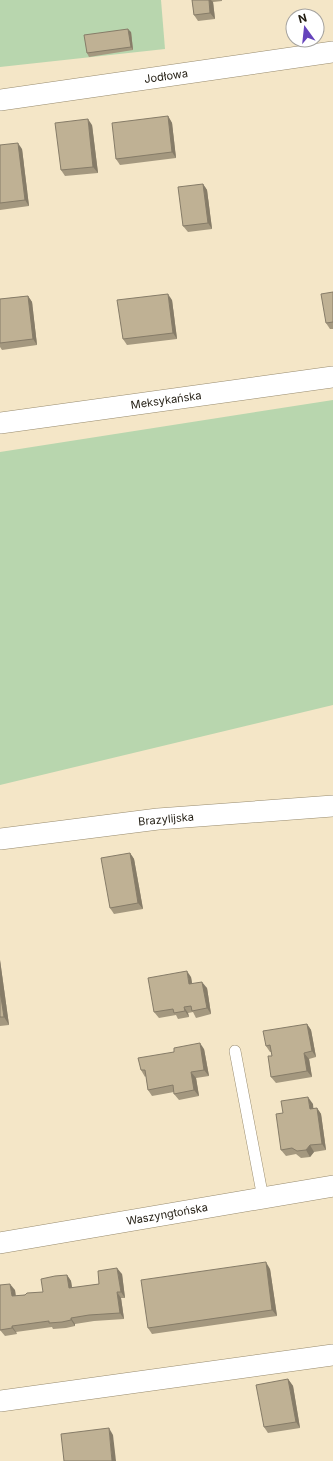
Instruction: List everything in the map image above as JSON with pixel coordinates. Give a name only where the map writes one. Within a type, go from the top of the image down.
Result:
[{"type":"street","name":"Jodłowa","points":[[0,100],[333,52]]},
{"type":"street","name":"Meksykańska","points":[[0,423],[333,377]]},
{"type":"street","name":"Brazylijska","points":[[0,839],[158,819],[333,806]]},
{"type":"street","name":"Waszyngtońska","points":[[0,1243],[333,1186]]},
{"type":"street","points":[[0,1401],[333,1355]]},
{"type":"lane","points":[[235,1051],[263,1198]]},
{"type":"green space","points":[[0,0],[161,0],[165,49],[0,67]]},
{"type":"green space","points":[[333,400],[333,705],[0,785],[0,452]]},
{"type":"building","points":[[192,0],[209,0],[210,13],[194,15]]},
{"type":"building","points":[[128,29],[131,47],[87,53],[84,35]]},
{"type":"building","points":[[168,116],[172,152],[116,159],[112,123]]},
{"type":"building","points":[[88,119],[93,167],[61,170],[55,123]]},
{"type":"building","points":[[18,143],[25,200],[0,203],[0,145]]},
{"type":"building","points":[[203,184],[208,223],[183,226],[178,187]]},
{"type":"building","points":[[333,292],[333,322],[326,323],[321,294]]},
{"type":"building","points":[[168,294],[173,333],[123,339],[117,300]]},
{"type":"building","points":[[28,296],[33,339],[0,343],[0,299]]},
{"type":"building","points":[[130,853],[138,903],[110,908],[101,858]]},
{"type":"building","points":[[187,971],[189,984],[202,982],[207,1008],[192,1011],[191,1006],[184,1007],[185,1011],[174,1013],[173,1009],[154,1012],[148,978]]},
{"type":"building","points":[[0,991],[4,1017],[0,1017]]},
{"type":"building","points":[[307,1024],[312,1051],[304,1053],[307,1071],[271,1077],[268,1056],[272,1056],[270,1045],[266,1046],[263,1031]]},
{"type":"building","points":[[200,1043],[204,1070],[191,1072],[194,1090],[174,1094],[173,1085],[148,1090],[145,1070],[141,1070],[138,1058],[174,1052],[174,1048]]},
{"type":"building","points":[[308,1097],[310,1109],[317,1108],[322,1144],[310,1145],[306,1150],[297,1151],[292,1148],[281,1150],[276,1114],[283,1113],[281,1101]]},
{"type":"building","points":[[266,1262],[272,1310],[148,1328],[141,1280]]},
{"type":"building","points":[[117,1268],[121,1292],[117,1292],[120,1313],[89,1315],[71,1318],[71,1320],[62,1322],[49,1323],[49,1321],[12,1326],[12,1328],[0,1330],[0,1285],[10,1284],[12,1296],[25,1295],[27,1293],[43,1292],[41,1279],[67,1275],[69,1288],[99,1284],[98,1271]]},
{"type":"building","points":[[288,1379],[296,1422],[264,1427],[256,1385]]},
{"type":"building","points":[[109,1428],[112,1461],[64,1461],[61,1434]]}]
